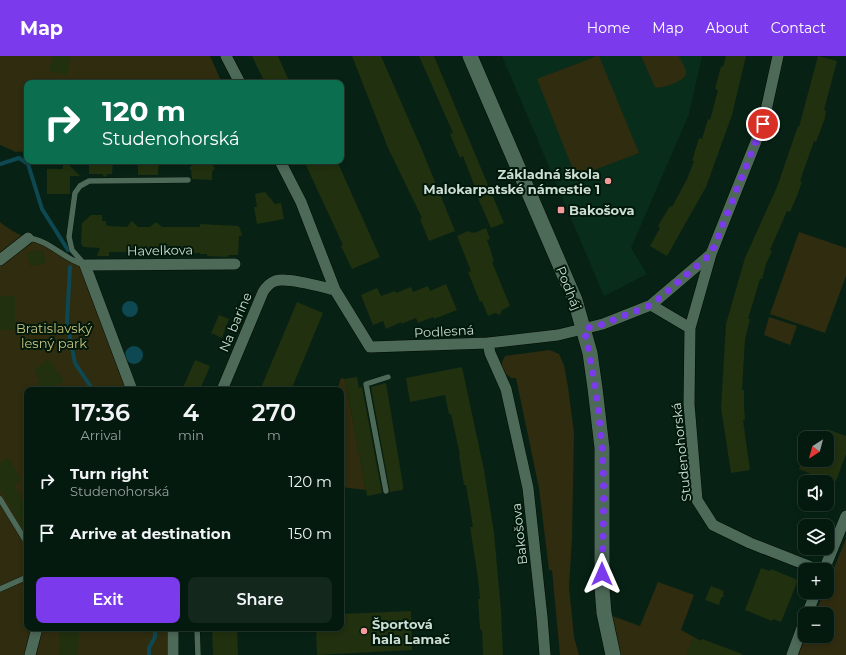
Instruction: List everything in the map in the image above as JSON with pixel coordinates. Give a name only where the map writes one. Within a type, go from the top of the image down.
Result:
[{"type":"street","points":[[226,56],[238,80]]},
{"type":"street","name":"Podháj","points":[[470,56],[575,300],[590,353],[602,448],[602,588],[604,613],[612,655]]},
{"type":"street","name":"Studenohorská","points":[[778,56],[763,124],[711,254],[690,328],[689,404],[697,500],[712,525],[750,543],[801,563]]},
{"type":"street","points":[[282,164],[301,202],[335,290]]},
{"type":"street","points":[[0,260],[28,238]]},
{"type":"street","name":"Studenohorská","points":[[584,329],[603,324],[651,305],[711,254]]},
{"type":"street","name":"Havelkova","points":[[85,265],[234,264]]},
{"type":"street","points":[[85,265],[131,387]]},
{"type":"street","name":"Na barine","points":[[223,387],[263,292],[268,285],[276,281],[288,280],[335,290]]},
{"type":"street","name":"Podlesná","points":[[335,290],[370,347],[488,343],[558,335],[584,329]]},
{"type":"street","points":[[651,305],[690,328]]},
{"type":"street","name":"Bakošova","points":[[488,343],[490,354],[506,389],[528,488],[545,655]]},
{"type":"street","points":[[827,563],[846,516]]},
{"type":"street","points":[[30,655],[36,631]]},
{"type":"street","points":[[173,631],[173,655]]},
{"type":"street","points":[[792,655],[798,639]]},
{"type":"lane","points":[[85,265],[72,250],[69,237],[76,194],[80,186],[89,181],[188,180]]},
{"type":"lane","name":"Havelkova","points":[[28,238],[37,239],[44,242],[75,263],[85,265]]},
{"type":"lane","points":[[386,491],[366,384],[388,377]]},
{"type":"lane","points":[[0,498],[24,538]]},
{"type":"lane","points":[[0,589],[24,578]]},
{"type":"lane","points":[[197,631],[198,655]]},
{"type":"shaded area","name":"Základná škola Malokarpatské námestie 1","points":[[502,56],[702,56],[689,114],[631,248],[647,274],[604,296]]},
{"type":"green space","points":[[0,56],[210,56],[221,80],[24,80],[24,151],[16,152],[0,145]]},
{"type":"green space","points":[[599,56],[639,153],[576,177],[537,79]]},
{"type":"green space","points":[[641,56],[679,56],[685,67],[685,77],[672,84],[658,88],[655,87]]},
{"type":"green space","name":"Bratislavský lesný park","points":[[0,222],[17,234],[37,239],[85,265],[131,387],[24,387],[24,631],[173,631],[173,655],[0,655]]},
{"type":"green space","points":[[799,232],[846,248],[846,276],[825,333],[770,314]]},
{"type":"green space","points":[[769,317],[797,326],[790,345],[764,335]]},
{"type":"green space","points":[[550,350],[559,354],[564,365],[574,433],[572,538],[569,587],[574,637],[579,655],[560,655],[552,570],[549,570],[539,488],[516,378],[511,378],[501,370],[502,362],[505,356]]},
{"type":"green space","points":[[341,378],[345,379],[366,490],[344,487],[344,387],[338,387]]},
{"type":"green space","points":[[846,539],[846,655],[798,655],[803,643],[834,643],[834,607],[818,607],[821,599],[834,599],[834,568]]},
{"type":"green space","points":[[658,582],[694,595],[681,630],[701,641],[702,639],[743,655],[613,655],[604,613],[640,626]]},
{"type":"water","points":[[127,301],[133,301],[138,306],[136,315],[133,317],[127,317],[122,312],[122,306]]},
{"type":"water","points":[[134,346],[140,349],[143,355],[140,361],[134,364],[128,361],[125,355],[128,349]]},
{"type":"building","points":[[53,56],[71,58],[67,75],[49,71]]},
{"type":"building","points":[[252,56],[278,56],[289,80],[264,80]]},
{"type":"building","points":[[352,56],[381,56],[455,231],[429,241],[420,219],[422,218],[388,148]]},
{"type":"building","points":[[419,56],[434,56],[504,223],[491,228],[475,191],[476,190],[463,156],[460,158],[450,134],[453,133]]},
{"type":"building","points":[[726,56],[746,56],[732,115],[706,187],[667,256],[650,246],[660,228],[658,226],[670,206],[672,207],[687,179],[694,161],[692,161],[699,138],[702,139],[708,119],[710,120],[718,90],[715,89],[721,66],[723,67]]},
{"type":"building","points":[[818,56],[837,61],[824,110],[826,111],[825,118],[816,142],[814,141],[800,181],[802,182],[797,196],[790,212],[787,211],[770,250],[772,251],[766,264],[762,279],[760,279],[748,319],[750,319],[745,339],[742,390],[744,390],[745,419],[743,420],[750,470],[731,473],[721,408],[726,324],[745,258],[777,187],[798,126],[799,127]]},
{"type":"building","points":[[63,164],[68,164],[80,176],[70,176],[70,194],[47,194],[47,169],[63,169]]},
{"type":"building","points":[[89,164],[113,164],[112,174],[108,174],[105,177],[102,174],[89,174]]},
{"type":"building","points":[[138,164],[159,164],[158,175],[138,175]]},
{"type":"building","points":[[213,164],[215,168],[212,172],[212,180],[192,179],[191,170],[189,168],[192,165]]},
{"type":"building","points":[[305,164],[338,164],[380,257],[352,269],[341,246],[343,245]]},
{"type":"building","points":[[265,192],[275,204],[281,203],[284,219],[257,224],[254,207],[257,207],[255,194]]},
{"type":"building","points":[[91,215],[102,215],[102,221],[106,221],[106,226],[127,227],[132,221],[138,227],[150,227],[156,222],[162,227],[200,227],[200,224],[238,226],[242,236],[239,236],[238,255],[229,255],[228,257],[207,256],[207,254],[200,253],[109,252],[109,256],[97,256],[100,248],[84,247],[81,244],[82,223]]},
{"type":"building","points":[[486,228],[490,239],[487,240],[494,261],[492,262],[510,306],[502,310],[500,315],[495,313],[488,316],[482,301],[480,302],[468,272],[471,271],[457,236],[468,231],[474,233]]},
{"type":"building","points":[[43,250],[46,263],[30,266],[27,253]]},
{"type":"building","points":[[446,284],[457,310],[434,319],[433,317],[418,323],[416,318],[401,324],[401,322],[386,329],[383,321],[373,325],[361,295],[377,288],[381,296],[395,291],[396,293],[411,287],[413,292],[428,286],[430,291]]},
{"type":"building","points":[[0,296],[15,296],[15,330],[0,330]]},
{"type":"building","points":[[297,302],[323,313],[292,387],[261,387]]},
{"type":"building","points":[[219,315],[229,319],[222,338],[211,333]]},
{"type":"building","points":[[49,359],[64,381],[55,387],[35,387],[40,379],[34,370]]},
{"type":"building","points":[[195,360],[210,366],[201,387],[183,387]]},
{"type":"building","points":[[462,367],[484,470],[494,533],[501,611],[503,655],[483,655],[482,630],[480,629],[478,599],[480,599],[478,578],[470,527],[473,527],[466,485],[464,485],[460,455],[451,414],[449,414],[445,395],[410,402],[406,378]]},
{"type":"building","points":[[357,377],[359,388],[362,387],[382,493],[367,496],[345,379]]},
{"type":"building","points":[[386,383],[403,485],[403,490],[390,492],[371,387]]},
{"type":"building","points":[[834,432],[846,436],[846,454],[836,481],[834,480],[834,475],[814,475],[799,469],[800,467],[834,467]]},
{"type":"building","points":[[9,458],[21,480],[14,484],[24,503],[24,530],[0,488],[0,463]]},
{"type":"building","points":[[761,568],[770,571],[771,569],[798,580],[781,622],[773,619],[772,621],[745,610]]},
{"type":"building","points":[[711,586],[724,591],[724,596],[721,598],[719,605],[705,600]]},
{"type":"building","name":"Športová hala Lamač","points":[[411,611],[412,650],[317,655],[316,631],[344,631],[344,614]]},
{"type":"building","points":[[60,631],[79,631],[78,655],[59,655]]},
{"type":"building","points":[[212,631],[237,631],[238,655],[213,655]]},
{"type":"building","points":[[693,638],[701,641],[702,639],[742,654],[686,655]]},
{"type":"waterway","points":[[0,164],[19,158],[24,161]]},
{"type":"waterway","points":[[28,164],[42,209],[68,250]]},
{"type":"waterway","points":[[70,267],[67,322],[75,363],[91,387]]},
{"type":"waterway","points":[[149,655],[149,648],[155,637],[155,631]]},
{"type":"place","name":"Základná škola Malokarpatské námestie 1","points":[[608,181]]},
{"type":"place","name":"Bakošova","points":[[561,210]]},
{"type":"place","name":"Športová hala Lamač","points":[[364,631]]},
{"type":"route","points":[[602,574],[602,448],[590,353],[584,329],[603,324],[651,305],[711,254],[763,124]]}]
